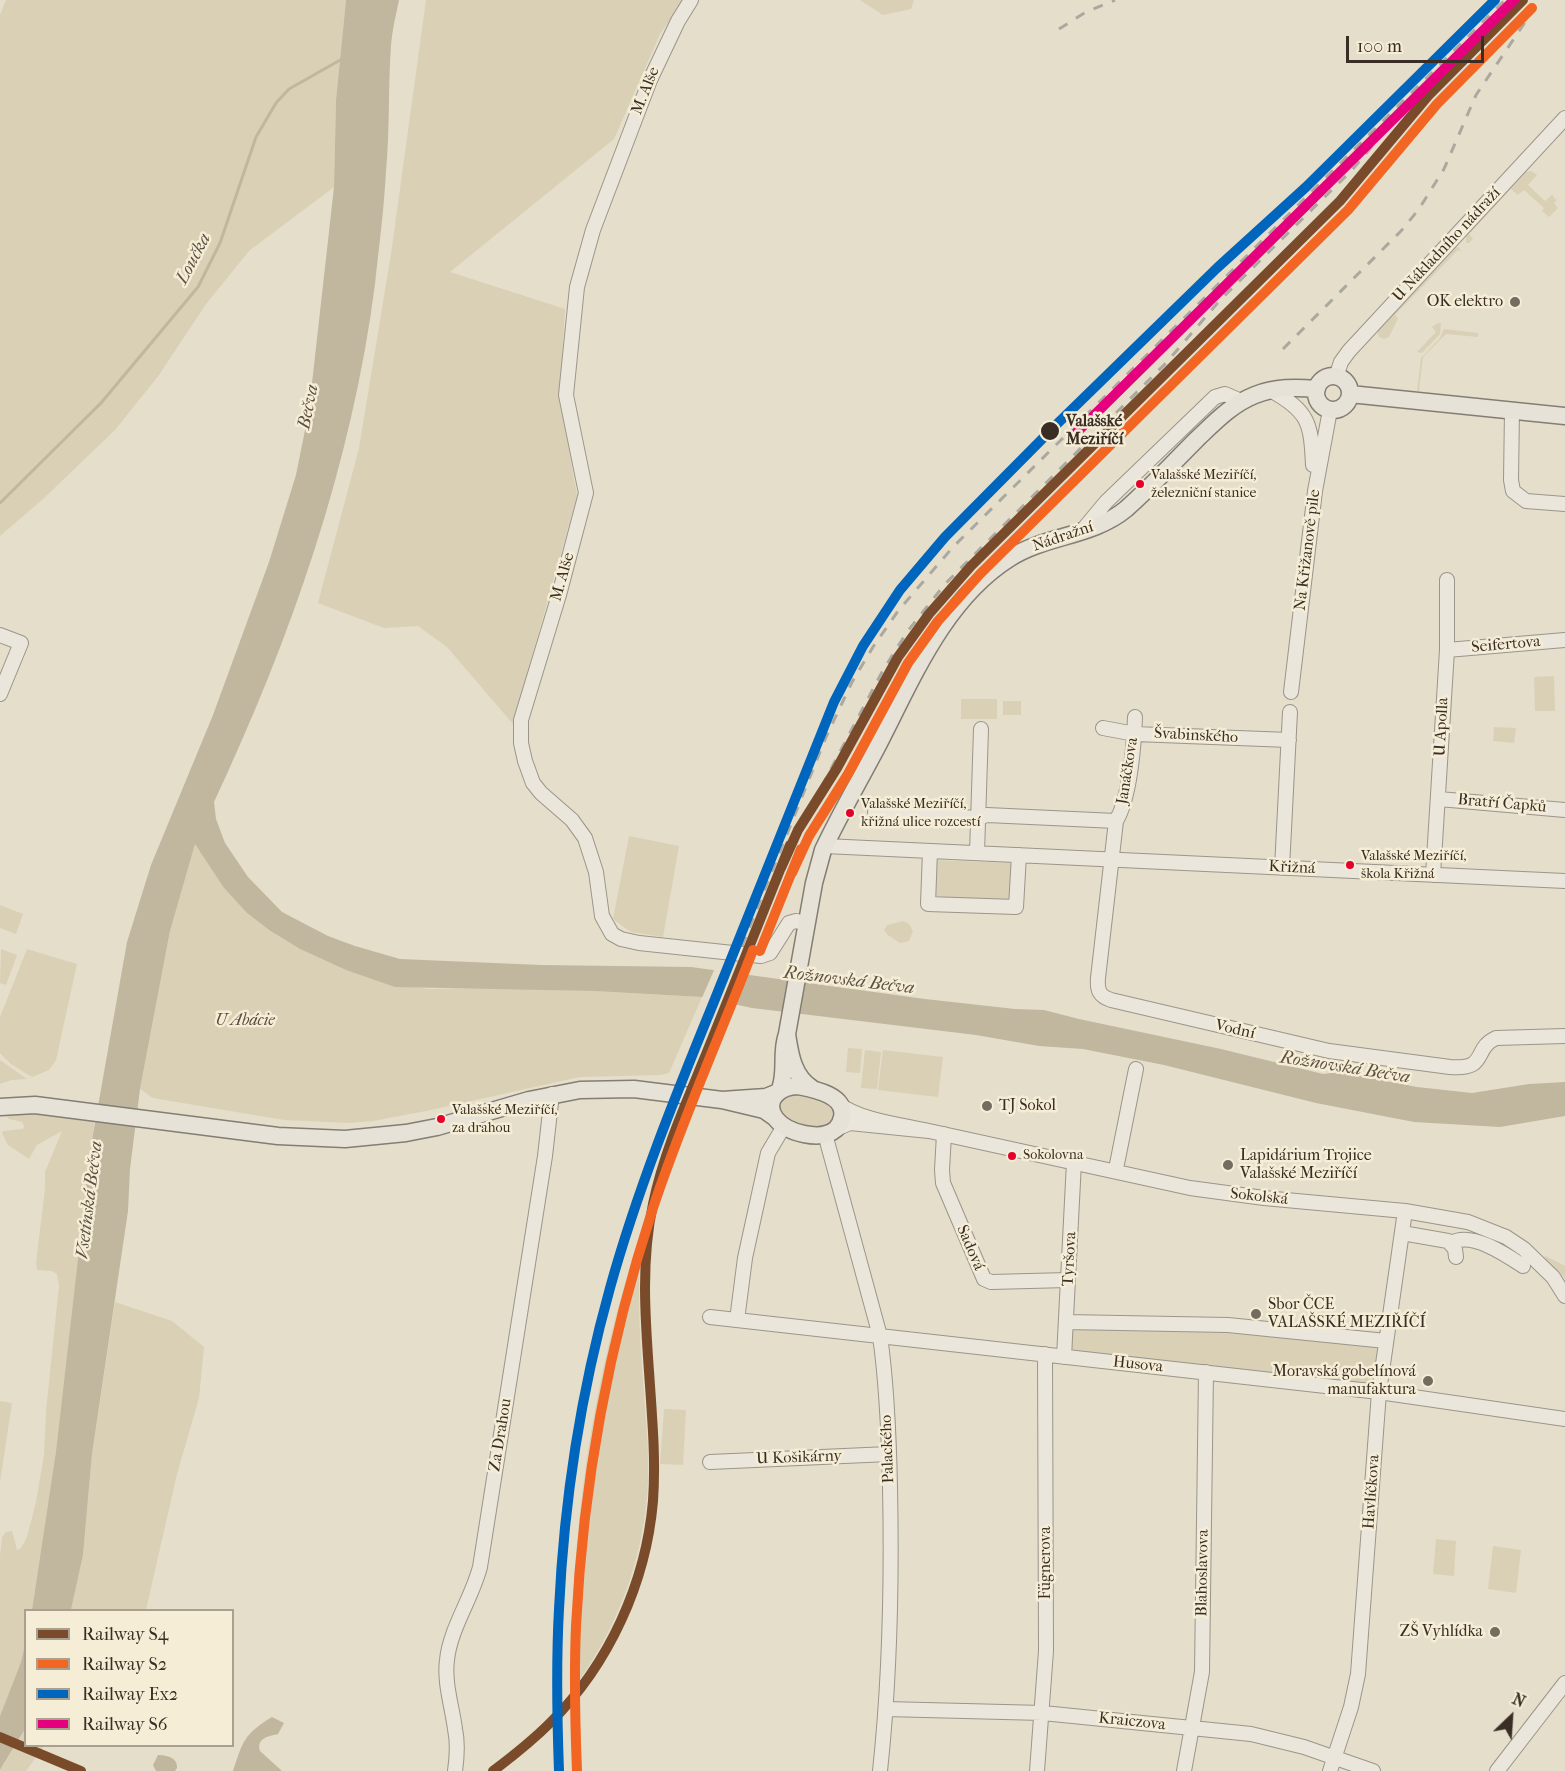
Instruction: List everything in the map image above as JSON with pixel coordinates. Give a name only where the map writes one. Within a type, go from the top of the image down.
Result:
[{"type":"main road","points":[[1336,377],[1347,383],[1350,394],[1345,406],[1329,410],[1319,402],[1317,389],[1326,378],[1336,377]]},
{"type":"main road","name":"Nádražní","points":[[778,1091],[784,1074],[782,1055],[814,883],[825,846],[927,652],[947,621],[965,598],[1009,559],[1032,547],[1081,532],[1113,519],[1217,420],[1241,401],[1270,390],[1292,387],[1317,389]]},
{"type":"main road","points":[[1350,394],[1565,416]]},
{"type":"main road","name":"Nádražní","points":[[787,1030],[796,1070],[802,1080],[814,1089]]},
{"type":"main road","name":"Sokolská","points":[[722,1100],[766,1097],[792,1086],[814,1089],[828,1095],[838,1103]]},
{"type":"main road","name":"Sokolská","points":[[552,1094],[596,1089],[648,1090],[722,1100],[764,1110],[802,1133],[831,1132]]},
{"type":"main road","points":[[778,1091],[771,1102],[779,1121]]},
{"type":"main road","points":[[0,1107],[35,1105],[75,1109],[313,1139],[364,1138],[437,1127],[552,1094]]},
{"type":"main road","points":[[831,1132],[843,1116],[842,1108],[838,1103]]},
{"type":"street","name":"M. Alše","points":[[692,0],[670,37],[650,80],[593,230],[577,286],[566,395],[586,493],[559,595],[521,720],[521,743],[533,783],[572,820],[585,838],[596,872],[602,916],[612,934],[621,939],[639,943],[761,956],[770,953],[789,923],[796,921],[807,923]]},
{"type":"street","name":"U Nákladního nádraží","points":[[1336,377],[1341,362],[1349,351],[1565,118]]},
{"type":"street","points":[[1270,390],[1293,404],[1305,418],[1311,439],[1315,491]]},
{"type":"street","name":"Na Křižanově pile","points":[[1291,692],[1315,491],[1329,410]]},
{"type":"street","points":[[1512,410],[1511,480],[1513,491],[1526,501],[1565,504]]},
{"type":"street","name":"U Apolla","points":[[1433,875],[1447,650],[1447,580]]},
{"type":"street","points":[[0,634],[21,643],[0,694]]},
{"type":"street","name":"Seifertova","points":[[1447,650],[1565,640]]},
{"type":"street","points":[[1282,868],[1288,846],[1290,712]]},
{"type":"street","name":"Janáčkova","points":[[1113,860],[1116,821],[1124,807],[1135,734],[1135,717]]},
{"type":"street","name":"Švabinského","points":[[1103,728],[1135,734],[1289,740]]},
{"type":"street","points":[[977,853],[981,729]]},
{"type":"street","name":"Bratří Čapků","points":[[1439,799],[1565,810]]},
{"type":"street","points":[[875,812],[978,818],[987,815],[1116,821]]},
{"type":"street","name":"Křižná","points":[[825,846],[1565,881]]},
{"type":"street","points":[[930,851],[928,904],[1016,907],[1019,855]]},
{"type":"street","name":"Vodní","points":[[1113,860],[1097,985],[1099,992],[1106,998],[1329,1051],[1462,1068],[1472,1065],[1480,1058],[1487,1043],[1500,1037],[1565,1036]]},
{"type":"street","points":[[1117,1164],[1136,1069]]},
{"type":"street","name":"Za Drahou","points":[[455,1771],[457,1745],[447,1683],[447,1659],[452,1639],[475,1586],[480,1567],[545,1156],[552,1094]]},
{"type":"street","name":"Sokolská","points":[[838,1103],[862,1115],[929,1131],[1214,1192],[1405,1211],[1468,1222],[1506,1237],[1535,1258],[1564,1291]]},
{"type":"street","points":[[737,1320],[745,1258],[768,1153],[779,1121]]},
{"type":"street","name":"Sokolská","points":[[831,1132],[850,1123],[929,1131]]},
{"type":"street","name":"Palackého","points":[[831,1132],[880,1336],[884,1369],[889,1454],[890,1615],[886,1709],[880,1771]]},
{"type":"street","name":"Sadová","points":[[944,1134],[943,1183],[984,1279],[991,1282],[1068,1280]]},
{"type":"street","name":"Tyršova","points":[[1064,1357],[1074,1162]]},
{"type":"street","name":"Havlíčkova","points":[[1329,1771],[1351,1707],[1358,1674],[1379,1392],[1405,1211]]},
{"type":"street","points":[[1402,1233],[1445,1240],[1455,1249],[1456,1257]]},
{"type":"street","points":[[1451,1243],[1461,1239],[1474,1241],[1501,1252],[1523,1266]]},
{"type":"street","name":"Husova","points":[[710,1317],[1379,1392],[1565,1419]]},
{"type":"street","points":[[1066,1322],[1228,1325],[1386,1341]]},
{"type":"street","name":"Fügnerova","points":[[1037,1771],[1046,1651],[1045,1354]]},
{"type":"street","name":"Blahoslavova","points":[[1184,1771],[1202,1672],[1206,1372]]},
{"type":"street","name":"U Košikárny","points":[[710,1462],[889,1454]]},
{"type":"street","points":[[1497,1771],[1565,1683]]},
{"type":"street","name":"Kraiczova","points":[[886,1709],[1043,1713],[1193,1728],[1275,1739],[1373,1771]]},
{"type":"green space","points":[[6,0],[346,0],[336,100],[334,187],[250,250],[206,304],[159,375],[115,430],[43,499],[0,536],[0,15]]},
{"type":"green space","points":[[426,0],[684,0],[660,34],[614,139],[450,272],[565,309],[560,396],[577,496],[513,724],[447,647],[418,626],[384,628],[318,603],[359,448],[391,254]]},
{"type":"green space","points":[[860,0],[914,0],[911,9],[883,15]]},
{"type":"green space","points":[[1531,171],[1537,175],[1528,185],[1545,201],[1554,193],[1552,195],[1556,200],[1559,198],[1554,203],[1558,208],[1549,217],[1542,211],[1544,208],[1524,190],[1518,195],[1511,189],[1469,234],[1473,239],[1466,243],[1466,234],[1524,172]]},
{"type":"green space","points":[[1459,247],[1461,252],[1458,250],[1395,315],[1398,318],[1389,337],[1384,339],[1379,337],[1377,330],[1454,248]]},
{"type":"green space","points":[[1441,323],[1440,334],[1422,353],[1417,352],[1436,332],[1432,327]]},
{"type":"green space","points":[[1444,329],[1478,333],[1478,337],[1446,334],[1423,357],[1419,391],[1417,391],[1421,358],[1440,338]]},
{"type":"green space","points":[[1554,676],[1555,711],[1535,711],[1534,677]]},
{"type":"green space","points":[[961,699],[997,699],[997,719],[961,719]]},
{"type":"green space","points":[[1003,701],[1021,701],[1021,715],[1003,715]]},
{"type":"green space","points":[[1494,727],[1516,728],[1514,743],[1493,741]]},
{"type":"green space","points":[[629,836],[679,846],[663,937],[631,932],[613,919]]},
{"type":"green space","name":"U Abácie","points":[[195,843],[224,888],[247,913],[300,949],[346,970],[427,989],[594,991],[702,997],[669,1073],[661,1075],[580,1077],[426,1111],[349,1123],[284,1120],[153,1098],[140,1089],[170,931]]},
{"type":"green space","points":[[932,860],[1016,863],[1014,904],[930,901]]},
{"type":"green space","points":[[0,905],[23,914],[16,934],[0,928]]},
{"type":"green space","points":[[903,921],[909,924],[913,931],[909,941],[900,943],[884,930],[887,925]]},
{"type":"green space","points":[[1,949],[17,955],[6,985],[0,983]]},
{"type":"green space","points":[[27,949],[77,964],[56,1060],[49,1070],[32,1077],[11,1064],[0,1053],[0,1017]]},
{"type":"green space","points":[[848,1048],[862,1049],[860,1073],[846,1072]]},
{"type":"green space","points":[[865,1050],[881,1052],[877,1089],[861,1088]]},
{"type":"green space","points":[[883,1050],[943,1057],[938,1097],[878,1090]]},
{"type":"green space","points":[[0,1060],[27,1079],[0,1084]]},
{"type":"green space","points":[[794,1093],[811,1096],[827,1103],[835,1112],[832,1122],[819,1128],[812,1128],[798,1124],[780,1113],[782,1100]]},
{"type":"green space","points":[[22,1110],[95,1118],[56,1451],[32,1609],[24,1609],[24,1648],[21,1662],[0,1716],[2,1537],[6,1532],[12,1531],[17,1550],[21,1548],[27,1537],[44,1455],[46,1411],[59,1286],[57,1274],[52,1271],[37,1270],[36,1263],[45,1172],[62,1131],[37,1145],[29,1159],[8,1145],[3,1131],[23,1129],[24,1126],[22,1122],[9,1119],[5,1114]]},
{"type":"green space","points":[[642,1230],[639,1292],[648,1459],[646,1509],[626,1592],[602,1644],[571,1692],[574,1575],[587,1458],[609,1342]]},
{"type":"green space","points":[[1544,1255],[1565,1266],[1565,1278],[1547,1261]]},
{"type":"green space","points":[[115,1302],[172,1321],[204,1347],[199,1398],[177,1474],[146,1609],[71,1609],[83,1555],[92,1454]]},
{"type":"green space","points":[[1066,1322],[1228,1325],[1386,1342],[1379,1392],[1064,1357]]},
{"type":"green space","points":[[0,1401],[12,1403],[0,1482]]},
{"type":"green space","points":[[664,1409],[686,1410],[683,1465],[660,1464]]},
{"type":"green space","points":[[1436,1539],[1456,1541],[1454,1576],[1433,1574]]},
{"type":"green space","points":[[1493,1546],[1521,1550],[1516,1593],[1488,1589]]},
{"type":"green space","points":[[24,1731],[24,1747],[43,1747],[26,1771],[0,1771]]},
{"type":"water","name":"Vsetínská Bečva","points":[[346,0],[399,0],[391,45],[388,140],[375,284],[365,351],[351,418],[315,549],[293,613],[242,740],[214,802],[216,819],[225,843],[248,877],[282,912],[328,936],[400,959],[541,965],[691,967],[925,999],[1044,1010],[1323,1074],[1340,1072],[1417,1087],[1472,1093],[1529,1084],[1565,1082],[1565,1116],[1500,1127],[1414,1122],[1316,1103],[1164,1065],[1083,1049],[1039,1046],[976,1035],[752,1008],[702,997],[594,991],[395,987],[346,970],[300,949],[269,930],[247,913],[224,888],[195,844],[170,931],[140,1089],[130,1169],[128,1211],[92,1454],[83,1555],[71,1609],[32,1609],[56,1451],[91,1146],[127,942],[151,865],[213,715],[269,562],[296,475],[309,410],[334,187],[336,100]]},
{"type":"water","points":[[24,1648],[24,1731],[0,1770],[0,1716]]},
{"type":"water","points":[[272,1717],[284,1723],[278,1734],[262,1740],[259,1747],[260,1751],[282,1771],[233,1771],[246,1739],[255,1728]]},
{"type":"water","points":[[158,1755],[174,1759],[177,1765],[175,1771],[156,1771],[153,1765]]},
{"type":"pier","points":[[715,968],[745,972],[731,1006],[701,1000]]},
{"type":"pier","points":[[0,1733],[21,1742],[17,1748],[0,1740]]},
{"type":"waterway","name":"Loučka","points":[[0,503],[101,403],[198,287],[220,243],[256,137],[276,103],[289,89],[342,59]]},
{"type":"railway","points":[[1059,29],[1086,12],[1115,0]]},
{"type":"railway","points":[[742,946],[826,737],[852,682],[898,611],[953,547],[1505,0]]},
{"type":"railway","points":[[1283,349],[1401,231],[1419,209],[1444,169],[1476,95],[1540,0]]},
{"type":"railway","points":[[803,822],[882,672],[907,632],[945,584],[1166,363],[1221,299],[1352,170],[1396,118]]},
{"type":"rail line","name":"Ex2","points":[[559,1771],[557,1650],[565,1528],[582,1407],[610,1288],[657,1144],[834,702],[863,646],[900,590],[945,537],[1058,423],[1217,268],[1306,187],[1495,0]]},
{"type":"rail line","name":"S6","points":[[1072,437],[1514,0]]},
{"type":"rail line","name":"S4","points":[[781,868],[798,830],[837,768],[898,657],[929,614],[971,566],[1340,201],[1428,96],[1523,0]]},
{"type":"rail line","name":"S2","points":[[792,873],[809,836],[848,774],[908,663],[938,621],[980,574],[1348,210],[1437,104],[1532,8]]},
{"type":"rail line","name":"S4","points":[[493,1771],[537,1735],[572,1699],[607,1648],[633,1592],[649,1532],[654,1490],[654,1448],[645,1283],[648,1230],[653,1204],[663,1165],[677,1126],[790,845]]},
{"type":"rail line","name":"S2","points":[[760,951],[801,849]]},
{"type":"rail line","name":"S2","points":[[577,1771],[575,1662],[580,1573],[592,1466],[611,1362],[637,1259],[664,1175],[753,950]]},
{"type":"rail line","name":"S4","points":[[0,1737],[81,1771]]},
{"type":"place","name":"OK elektro","points":[[1515,302]]},
{"type":"place","name":"Valašské Meziříčí","points":[[1050,431]]},
{"type":"place","name":"Valašské Meziříčí, železniční stanice","points":[[1140,484]]},
{"type":"place","name":"Valašské Meziříčí, křižná ulice rozcestí","points":[[850,813]]},
{"type":"place","name":"Valašské Meziříčí, škola Křižná","points":[[1350,865]]},
{"type":"place","name":"TJ Sokol","points":[[987,1106]]},
{"type":"place","name":"Valašské Meziříčí, za drahou","points":[[441,1119]]},
{"type":"place","name":"Sokolovna","points":[[1012,1156]]},
{"type":"place","name":"Lapidárium Trojice Valašské Meziříčí","points":[[1228,1165]]},
{"type":"place","name":"Sbor ČCE VALAŠSKÉ MEZIŘÍČÍ","points":[[1256,1314]]},
{"type":"place","name":"Moravská gobelínová manufaktura","points":[[1428,1381]]},
{"type":"place","name":"ZŠ Vyhlídka","points":[[1495,1632]]},
{"type":"water label","name":"Bečva","points":[[309,407]]},
{"type":"water label","name":"Rožnovská Bečva","points":[[849,981]]},
{"type":"water label","name":"Rožnovská Bečva","points":[[1345,1068]]}]
